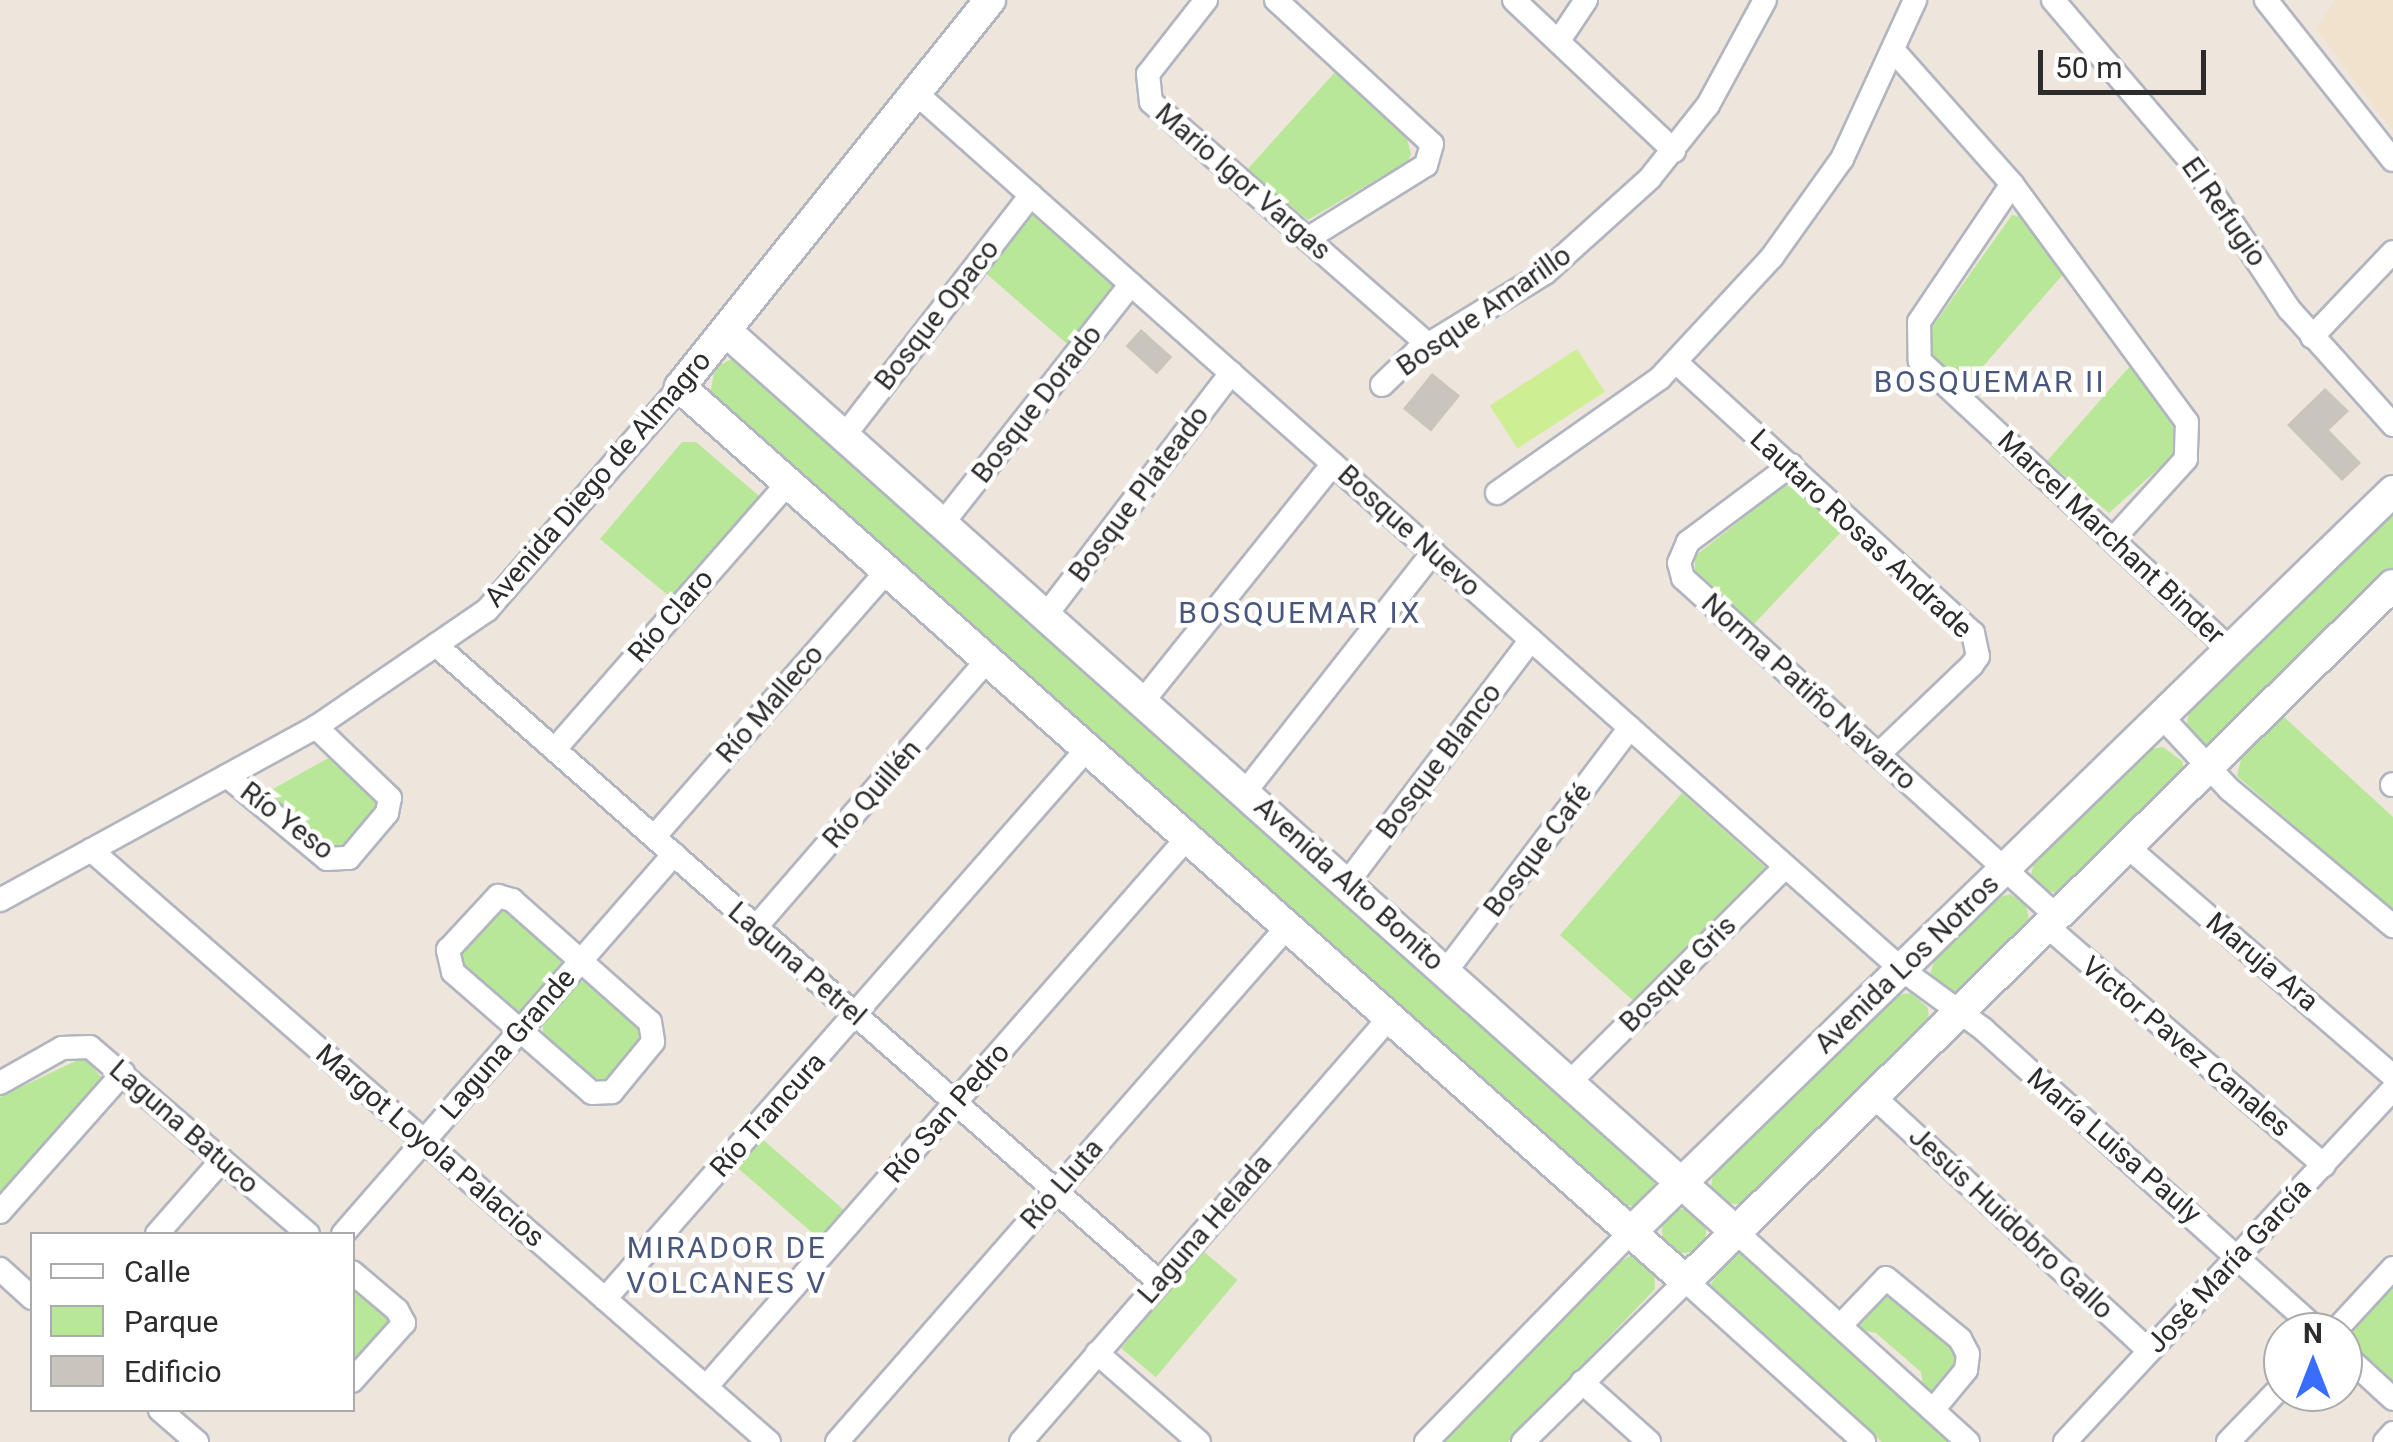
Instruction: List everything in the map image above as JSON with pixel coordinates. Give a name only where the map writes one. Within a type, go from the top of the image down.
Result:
[{"type":"street","name":"Avenida Diego de Almagro","points":[[0,900],[316,727],[507,592],[726,331],[990,0]]},
{"type":"street","name":"Mario Igor Vargas","points":[[1206,0],[1148,74],[1146,92],[1427,344]]},
{"type":"street","points":[[1276,0],[1424,132],[1433,151],[1426,166],[1308,240]]},
{"type":"street","points":[[1514,0],[1674,150]]},
{"type":"street","points":[[1560,40],[1586,0]]},
{"type":"street","name":"Bosque Amarillo","points":[[1382,385],[1427,344],[1554,266],[1674,150],[1733,65],[1765,0]]},
{"type":"street","points":[[1497,493],[1677,363],[1816,200],[1894,51],[1915,0]]},
{"type":"street","name":"El Refugio","points":[[2053,0],[2194,166],[2312,337],[2393,425]]},
{"type":"street","points":[[2266,0],[2393,160]]},
{"type":"street","points":[[1894,51],[2012,184],[2190,430],[2186,459],[2115,537]]},
{"type":"street","name":"Bosque Nuevo","points":[[917,94],[1901,969]]},
{"type":"street","name":"Marcel Marchant Binder","points":[[2012,184],[1919,322],[1916,353],[1925,368],[2115,537],[2233,652]]},
{"type":"street","name":"Bosque Opaco","points":[[844,436],[1031,195]]},
{"type":"street","points":[[2312,337],[2393,252]]},
{"type":"street","name":"Bosque Dorado","points":[[942,523],[1131,284]]},
{"type":"street","name":"Avenida Alto Bonito","points":[[726,331],[1347,882],[1968,1442]]},
{"type":"street","name":"Lautaro Rosas Andrade","points":[[1677,363],[1967,626],[1976,642],[1972,665],[1879,754]]},
{"type":"street","name":"Bosque Plateado","points":[[1046,615],[1231,373]]},
{"type":"street","points":[[680,387],[1864,1442]]},
{"type":"street","points":[[1143,701],[1332,464]]},
{"type":"street","name":"Norma Patiño Navarro","points":[[1791,465],[1688,542],[1680,571],[2005,868],[2054,923]]},
{"type":"street","name":"Río Claro","points":[[554,749],[788,483]]},
{"type":"street","name":"Avenida Los Notros","points":[[1426,1442],[1631,1232],[2233,652],[2393,491]]},
{"type":"street","points":[[1246,792],[1433,552]]},
{"type":"street","name":"Río Malleco","points":[[654,837],[887,571]]},
{"type":"street","points":[[1523,1442],[1872,1094],[2212,770],[2393,585]]},
{"type":"street","name":"Bosque Blanco","points":[[1347,882],[1531,640]]},
{"type":"street","name":"Laguna Petrel","points":[[436,645],[1159,1282]]},
{"type":"street","name":"Río Quillén","points":[[756,927],[987,660]]},
{"type":"street","points":[[2164,719],[2212,770],[2393,926]]},
{"type":"street","name":"Río Yeso","points":[[227,776],[327,859],[349,858],[387,813],[390,798],[316,727]]},
{"type":"street","name":"Bosque Café","points":[[1446,972],[1630,728]]},
{"type":"street","name":"Río Trancura","points":[[605,1299],[1087,749]]},
{"type":"street","name":"Río San Pedro","points":[[706,1388],[1187,838]]},
{"type":"street","name":"Maruja Ara","points":[[2130,849],[2393,1076]]},
{"type":"street","name":"Margot Loyola Palacios","points":[[91,850],[768,1442]]},
{"type":"street","name":"Laguna Grande","points":[[345,1232],[674,854]]},
{"type":"street","name":"Bosque Gris","points":[[1570,1082],[1786,866]]},
{"type":"street","points":[[492,898],[512,900],[655,1031],[612,1092],[592,1093],[520,1030],[448,963],[448,950],[492,898]]},
{"type":"street","name":"Victor Pavez Canales","points":[[2054,923],[2324,1165]]},
{"type":"street","name":"Río Lluta","points":[[837,1442],[1287,927]]},
{"type":"street","name":"María Luisa Pauly","points":[[1901,969],[1959,1012],[2299,1312]]},
{"type":"street","name":"Laguna Helada","points":[[1021,1442],[1389,1018]]},
{"type":"street","name":"Laguna Batuco","points":[[0,1082],[72,1045],[97,1050],[306,1232]]},
{"type":"street","points":[[0,1212],[123,1073]]},
{"type":"street","name":"José María García","points":[[2064,1442],[2393,1089]]},
{"type":"street","name":"Jesús Huidobro Gallo","points":[[1872,1094],[2149,1352]]},
{"type":"street","points":[[160,1232],[222,1160]]},
{"type":"street","points":[[2352,1312],[2393,1268]]},
{"type":"street","points":[[0,1269],[30,1296]]},
{"type":"street","points":[[355,1274],[398,1310],[404,1323],[355,1379]]},
{"type":"street","points":[[1840,1326],[1886,1278],[1960,1339],[1968,1354],[1966,1370],[1933,1410]]},
{"type":"street","points":[[1097,1353],[1199,1442]]},
{"type":"street","points":[[2363,1371],[2393,1399]]},
{"type":"street","points":[[1582,1382],[1649,1442]]},
{"type":"street","points":[[2228,1442],[2263,1406]]},
{"type":"street","points":[[175,1414],[197,1442]]},
{"type":"street","points":[[2385,1442],[2393,1433]]},
{"type":"shaded area","points":[[2335,0],[2393,0],[2393,131],[2316,29]]},
{"type":"green space","points":[[1336,71],[1406,135],[1411,154],[1408,161],[1308,220],[1246,171]]},
{"type":"green space","points":[[1030,211],[1121,290],[1071,347],[980,268]]},
{"type":"green space","points":[[2012,215],[2025,218],[2066,271],[1965,387],[1929,357],[1928,333]]},
{"type":"green space","points":[[1577,349],[1605,392],[1518,448],[1490,406]]},
{"type":"green space","points":[[735,357],[1654,1173],[1654,1192],[1639,1206],[1622,1205],[710,394],[715,368]]},
{"type":"green space","points":[[2130,366],[2179,435],[2178,451],[2109,513],[2047,461]]},
{"type":"green space","points":[[682,442],[696,442],[765,501],[675,601],[600,539]]},
{"type":"green space","points":[[1784,486],[1796,486],[1844,529],[1752,626],[1695,574],[1695,556]]},
{"type":"green space","points":[[2393,508],[2393,570],[2213,747],[2198,744],[2186,730],[2189,712]]},
{"type":"green space","points":[[2283,716],[2393,817],[2393,911],[2237,776],[2242,755]]},
{"type":"green space","points":[[2163,747],[2182,761],[2186,775],[2063,894],[2043,890],[2031,875],[2036,855],[2151,749]]},
{"type":"green space","points":[[332,756],[384,801],[339,856],[264,794]]},
{"type":"green space","points":[[1682,793],[1765,867],[1766,878],[1637,1004],[1560,935]]},
{"type":"green space","points":[[2010,894],[2026,904],[2030,925],[1960,992],[1945,991],[1930,976],[1935,956],[1997,898]]},
{"type":"green space","points":[[499,904],[560,951],[562,966],[523,1011],[508,1010],[456,966],[457,950]]},
{"type":"green space","points":[[580,982],[595,982],[649,1032],[600,1088],[543,1041],[543,1025]]},
{"type":"green space","points":[[1911,993],[1928,1008],[1929,1022],[1742,1205],[1722,1202],[1711,1186],[1714,1170],[1896,995]]},
{"type":"green space","points":[[84,1057],[105,1081],[0,1202],[0,1097]]},
{"type":"green space","points":[[760,1137],[851,1216],[826,1244],[735,1166]]},
{"type":"green space","points":[[1684,1209],[1700,1215],[1706,1231],[1700,1247],[1684,1253],[1668,1247],[1662,1231],[1668,1215]]},
{"type":"green space","points":[[1735,1249],[1750,1258],[1957,1442],[1882,1442],[1710,1285]]},
{"type":"green space","points":[[1203,1251],[1237,1280],[1156,1377],[1121,1348]]},
{"type":"green space","points":[[1633,1254],[1654,1268],[1655,1289],[1508,1442],[1441,1442],[1612,1267]]},
{"type":"green space","points":[[2393,1275],[2393,1383],[2363,1355],[2363,1314]]},
{"type":"green space","points":[[355,1282],[396,1322],[355,1370]]},
{"type":"green space","points":[[1891,1284],[1963,1358],[1935,1396],[1923,1386],[1921,1372],[1876,1333],[1857,1329],[1853,1319]]},
{"type":"building","points":[[1141,329],[1172,357],[1157,374],[1126,346]]},
{"type":"building","points":[[1432,373],[1460,396],[1431,431],[1403,409]]},
{"type":"building","points":[[2325,388],[2349,411],[2329,430],[2361,463],[2342,481],[2287,425]]},
{"type":"district","name":"BOSQUEMAR II","points":[[1990,382]]},
{"type":"district","name":"BOSQUEMAR IX","points":[[1300,613]]},
{"type":"district","name":"MIRADOR DE VOLCANES V","points":[[727,1265]]}]
